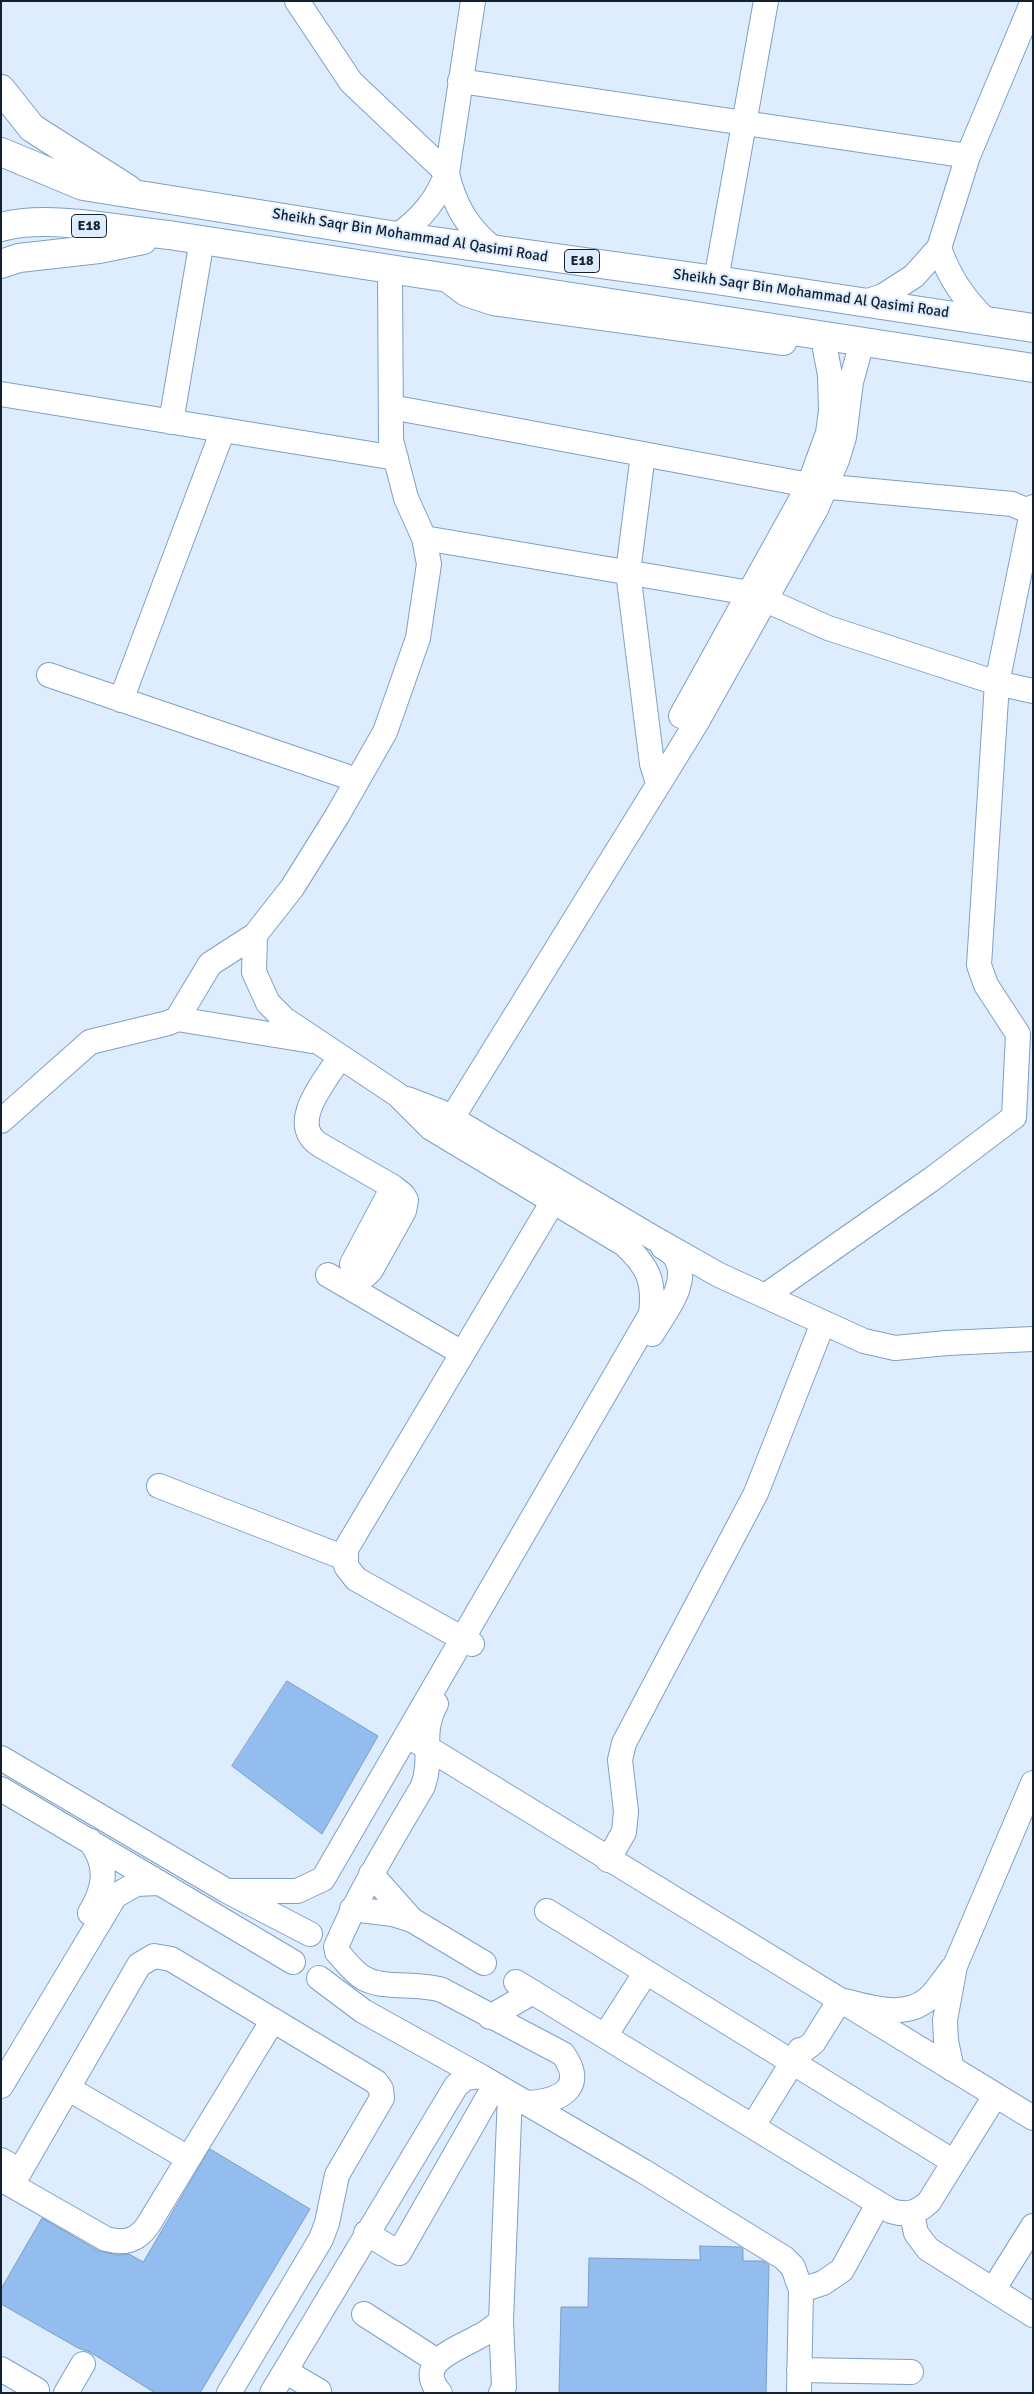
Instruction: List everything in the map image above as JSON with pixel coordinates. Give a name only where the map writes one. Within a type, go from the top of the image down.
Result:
[{"type":"highway","points":[[1,89],[32,128],[132,192]]},
{"type":"highway","name":"Sheikh Saqr Bin Mohammad Al Qasimi Road","points":[[1,152],[83,186],[132,192],[397,236],[716,280],[1033,328]]},
{"type":"highway","name":"E18","points":[[1,227],[25,223],[49,223],[169,235],[1033,368]]},
{"type":"highway","points":[[1,264],[19,258],[99,249],[169,235]]},
{"type":"street","points":[[297,1],[351,82],[446,174],[456,206],[482,240],[494,249]]},
{"type":"street","points":[[397,236],[427,210],[439,191],[446,174],[473,1]]},
{"type":"street","points":[[716,280],[766,1]]},
{"type":"street","points":[[865,302],[883,296],[914,276],[939,248],[968,156],[1033,1]]},
{"type":"street","points":[[460,81],[968,156]]},
{"type":"street","points":[[171,422],[202,240]]},
{"type":"street","points":[[939,248],[952,281],[974,309],[987,321]]},
{"type":"street","points":[[177,1019],[210,964],[255,935],[292,888],[385,732],[418,638],[429,564],[424,538],[406,498],[391,440],[390,269]]},
{"type":"street","points":[[443,277],[466,294],[494,303],[859,353],[1033,382]]},
{"type":"street","points":[[817,486],[831,411],[830,375],[825,349]]},
{"type":"street","points":[[441,1123],[655,774],[685,710],[759,596],[844,437],[851,382],[859,353]]},
{"type":"street","points":[[1,394],[396,458]]},
{"type":"street","points":[[391,407],[817,486],[1012,504],[1032,511],[997,683],[979,965],[986,984],[1018,1034],[1023,1114],[765,1296]]},
{"type":"street","points":[[121,700],[223,430]]},
{"type":"street","points":[[643,454],[628,572],[655,774]]},
{"type":"street","points":[[424,538],[759,596],[828,628],[997,683],[1033,691]]},
{"type":"street","points":[[50,676],[358,780]]},
{"type":"street","points":[[255,935],[254,972],[268,1002],[284,1019],[441,1123],[558,1193],[652,1237],[719,1275],[864,1342],[895,1348],[947,1343],[1033,1339]]},
{"type":"street","points":[[1,1122],[90,1042],[168,1023],[177,1019],[318,1042]]},
{"type":"street","points":[[340,1057],[305,1117],[307,1134],[312,1140],[393,1187]]},
{"type":"street","points":[[467,1642],[356,1579],[350,1573],[345,1558],[349,1541],[558,1193]]},
{"type":"street","points":[[227,1891],[297,1891],[323,1880],[427,1726],[467,1642],[651,1314],[653,1295],[651,1282],[642,1261],[624,1244],[558,1193]]},
{"type":"street","points":[[467,1642],[679,1289],[680,1272],[677,1258],[652,1237]]},
{"type":"street","points":[[328,1275],[462,1353]]},
{"type":"street","points":[[679,1289],[696,1279],[719,1275]]},
{"type":"street","points":[[608,1860],[624,1832],[626,1811],[620,1760],[624,1743],[756,1493],[823,1323]]},
{"type":"street","points":[[159,1486],[345,1558]]},
{"type":"street","points":[[417,1742],[1033,2118]]},
{"type":"street","points":[[319,1978],[333,1970],[336,1963],[337,1950],[352,1909],[423,1786],[428,1772],[429,1757],[417,1742]]},
{"type":"street","points":[[1,1758],[227,1891],[310,1934]]},
{"type":"street","points":[[952,2069],[946,2041],[945,2020],[955,1966],[1033,1783]]},
{"type":"street","points":[[1,1789],[293,1962],[303,1975],[319,1978],[363,2010],[643,2170],[784,2258],[792,2267],[800,2290],[799,2393]]},
{"type":"street","points":[[1,2063],[98,1899],[104,1875],[98,1851],[90,1841]]},
{"type":"street","points":[[371,1874],[412,1920]]},
{"type":"street","points":[[1,2086],[115,1896],[136,1884],[159,1883]]},
{"type":"street","points":[[352,1909],[386,1912],[412,1920],[484,1963]]},
{"type":"street","points":[[547,1911],[646,1972],[796,2058],[954,2162]]},
{"type":"street","points":[[272,2393],[366,2233],[456,2086],[465,2078],[503,2089],[559,2098],[568,2089],[572,2077],[571,2065],[563,2054],[554,2048],[433,1987],[377,1984],[368,1980],[356,1972],[337,1950],[330,1938],[321,1934],[310,1934],[303,1937],[294,1948],[293,1962]]},
{"type":"street","points":[[229,2393],[321,2239],[327,2223],[333,2190],[342,2164],[379,2106],[382,2098],[381,2089],[376,2082],[172,1958],[154,1956],[140,1966],[68,2088],[9,2174],[106,2238],[118,2242],[130,2241],[141,2235],[273,2020]]},
{"type":"street","points":[[834,1996],[892,2011],[913,2009],[929,1999],[955,1966]]},
{"type":"street","points":[[605,2036],[646,1972]]},
{"type":"street","points":[[490,2017],[524,1987],[891,2212],[901,2214],[912,2214],[922,2209],[929,2202],[995,2096]]},
{"type":"street","points":[[752,2126],[796,2058],[813,2043],[834,1996]]},
{"type":"street","points":[[554,2048],[552,2027],[556,2007]]},
{"type":"street","points":[[68,2088],[188,2158]]},
{"type":"street","points":[[366,2233],[399,2253],[503,2089]]},
{"type":"street","points":[[502,2393],[504,2388],[501,2321],[503,2089]]},
{"type":"street","points":[[800,2290],[823,2283],[842,2270],[878,2204]]},
{"type":"street","points":[[912,2214],[916,2233],[928,2249],[1033,2315]]},
{"type":"street","points":[[993,2290],[1033,2226]]},
{"type":"street","points":[[364,2314],[437,2361]]},
{"type":"street","points":[[440,2393],[435,2387],[432,2378],[437,2361],[443,2355],[480,2337],[501,2321]]},
{"type":"street","points":[[66,2393],[83,2364]]},
{"type":"street","points":[[1,2369],[37,2390]]},
{"type":"street","points":[[799,2370],[911,2372]]},
{"type":"street","points":[[285,2371],[319,2391]]},
{"type":"building","points":[[287,1681],[378,1736],[322,1834],[232,1766]]},
{"type":"building","points":[[210,2149],[310,2209],[200,2393],[155,2393],[90,2352],[78,2348],[1,2304],[1,2289],[42,2218],[99,2251],[118,2255],[129,2254],[143,2262]]},
{"type":"building","points":[[700,2246],[740,2247],[743,2249],[743,2261],[763,2261],[769,2265],[766,2393],[559,2393],[561,2307],[588,2307],[589,2258],[700,2260]]}]
